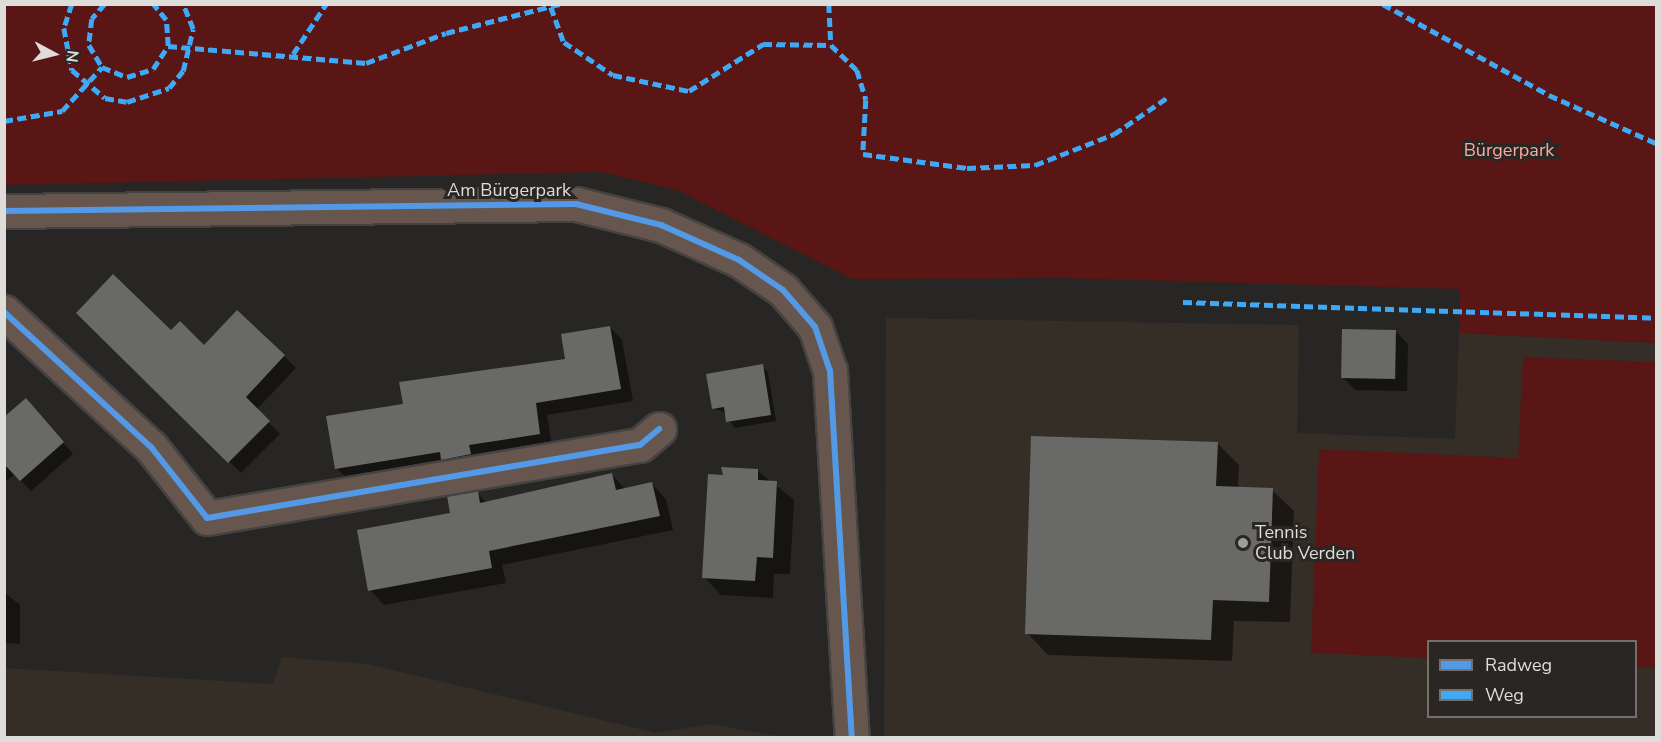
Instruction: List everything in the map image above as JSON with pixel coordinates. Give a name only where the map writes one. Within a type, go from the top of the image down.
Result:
[{"type":"street","name":"Am Bürgerpark","points":[[4,211],[576,204],[661,225],[739,260],[783,290],[815,327],[830,371],[852,730]]},
{"type":"street","points":[[4,312],[151,447],[207,518],[640,445],[659,429]]},
{"type":"shaded area","points":[[886,318],[1299,325],[1297,433],[1455,439],[1459,333],[1656,343],[1656,737],[884,738]]},
{"type":"shaded area","points":[[282,657],[368,664],[656,733],[711,724],[782,737],[5,737],[5,668],[273,684]]},
{"type":"green space","name":"Bürgerpark","points":[[4,5],[1656,5],[1656,343],[1459,333],[1460,289],[1063,278],[852,279],[677,190],[601,172],[5,185]]},
{"type":"green space","points":[[1523,357],[1656,362],[1656,668],[1637,667],[1637,640],[1427,640],[1427,658],[1311,653],[1319,449],[1518,458]]},
{"type":"building","points":[[113,274],[171,330],[180,321],[204,345],[237,310],[285,355],[246,397],[270,421],[228,463],[76,313]]},
{"type":"building","points":[[610,326],[621,389],[536,403],[540,434],[469,445],[471,454],[441,460],[440,452],[335,469],[326,416],[403,404],[399,382],[565,359],[561,334]]},
{"type":"building","points":[[1342,329],[1396,330],[1395,379],[1341,378]]},
{"type":"building","points":[[763,364],[771,415],[726,422],[724,407],[712,409],[706,374]]},
{"type":"building","points":[[26,398],[64,442],[20,481],[4,464],[4,417]]},
{"type":"building","points":[[1031,436],[1218,442],[1216,486],[1273,488],[1269,602],[1213,600],[1211,640],[1025,634]]},
{"type":"building","points":[[721,467],[758,469],[758,480],[777,481],[773,558],[757,557],[755,581],[702,578],[708,474],[723,475]]},
{"type":"building","points":[[612,473],[616,490],[652,482],[660,516],[489,551],[492,568],[368,591],[357,530],[450,513],[447,496],[478,491],[480,503]]},
{"type":"marked path","points":[[72,4],[64,28],[72,70],[105,98],[127,102],[169,88],[183,71],[193,29],[183,4]]},
{"type":"marked path","points":[[105,4],[92,19],[89,45],[102,67],[127,77],[153,69],[168,46],[166,20],[153,4]]},
{"type":"marked path","points":[[293,54],[326,4]]},
{"type":"marked path","points":[[168,46],[366,63],[446,33],[560,4]]},
{"type":"marked path","points":[[829,4],[831,45],[857,70],[866,100],[863,154],[967,168],[1035,165],[1114,134],[1168,97]]},
{"type":"marked path","points":[[1383,4],[1549,95],[1656,143]]},
{"type":"marked path","points":[[551,7],[564,42],[613,75],[689,91],[763,44],[831,45]]},
{"type":"marked path","points":[[4,121],[62,111],[102,67]]},
{"type":"marked path","points":[[1183,302],[1656,318]]},
{"type":"cycle path","points":[[4,211],[576,204],[661,225],[739,260],[783,290],[815,327],[830,371],[852,738]]},
{"type":"cycle path","points":[[4,312],[151,447],[207,518],[640,445],[659,429]]},
{"type":"place","name":"Tennis Club Verden","points":[[1243,543]]}]
